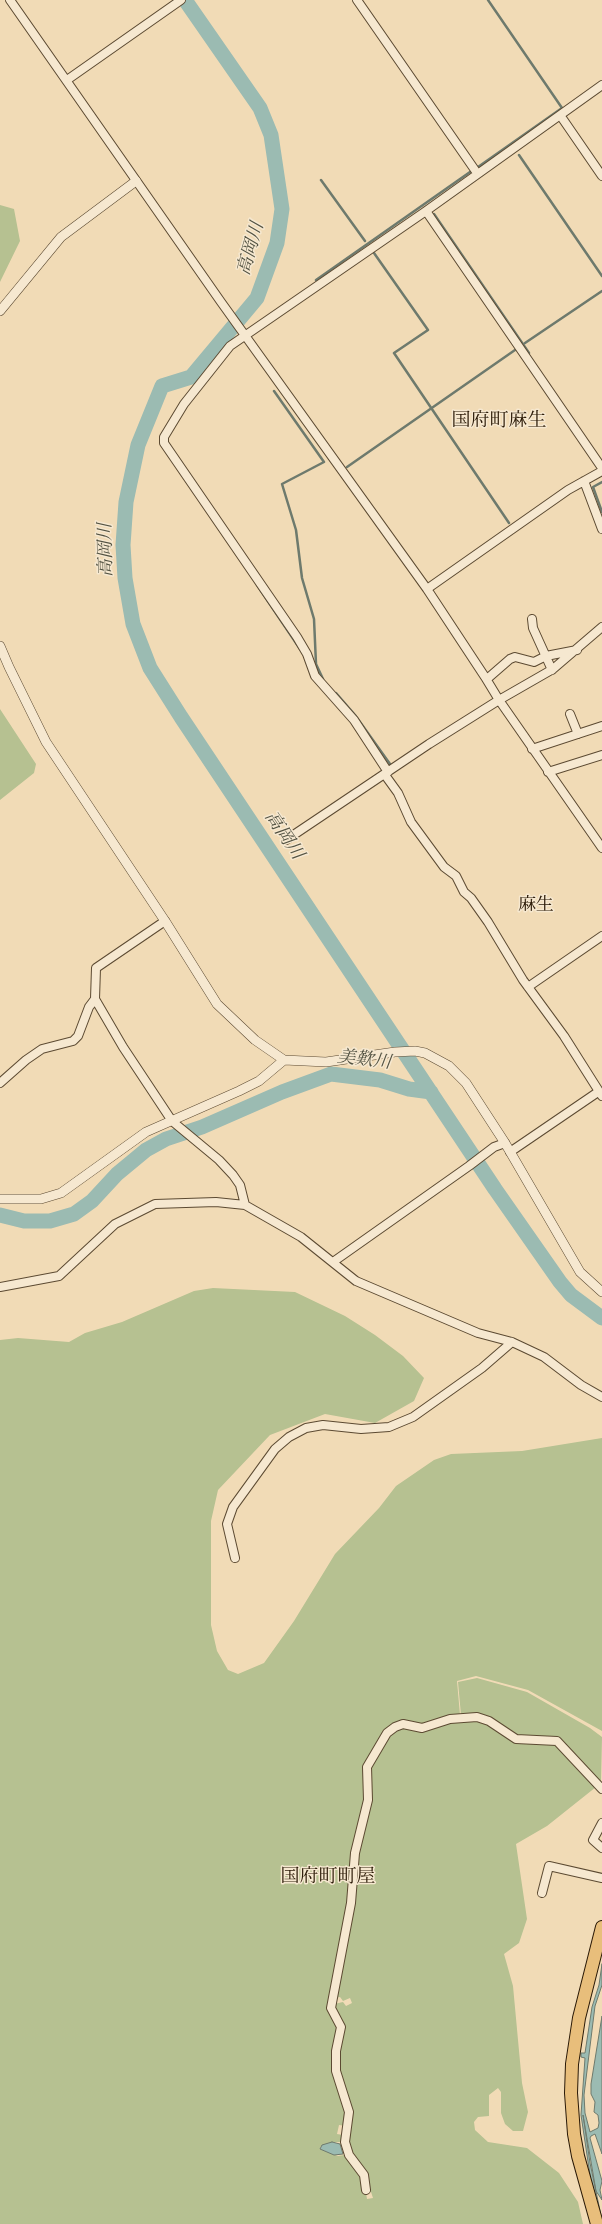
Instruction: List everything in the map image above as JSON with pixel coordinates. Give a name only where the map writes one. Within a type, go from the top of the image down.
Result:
[{"type":"main road","points":[[597,2224],[583,2180],[578,2156],[574,2134],[571,2093],[572,2064],[579,2018],[602,1927]]},
{"type":"street","points":[[10,0],[221,302],[427,589],[532,749],[602,848]]},
{"type":"street","points":[[357,0],[477,173]]},
{"type":"street","points":[[67,80],[179,1]]},
{"type":"street","points":[[510,1152],[600,1094],[564,1036],[528,987],[488,922],[471,898],[464,892],[456,876],[444,867],[411,822],[398,793],[354,720],[315,676],[307,654],[164,443],[164,437],[195,389],[230,346],[243,333],[426,211],[477,173],[602,85]]},
{"type":"street","points":[[560,116],[602,176]]},
{"type":"street","points":[[0,311],[61,237],[136,181]]},
{"type":"street","points":[[426,211],[602,468]]},
{"type":"street","points":[[427,589],[568,490],[602,471]]},
{"type":"street","points":[[584,481],[602,529]]},
{"type":"street","points":[[532,619],[533,628],[552,670]]},
{"type":"street","points":[[286,840],[499,700],[552,670],[602,627]]},
{"type":"street","points":[[0,646],[9,668],[46,742],[165,921],[217,1004],[255,1040],[284,1060],[326,1062],[395,1052],[425,1053],[449,1066],[466,1083],[505,1143],[580,1272],[602,1292]]},
{"type":"street","points":[[487,679],[510,659],[516,656],[534,662],[546,656],[577,650]]},
{"type":"street","points":[[570,714],[578,734]]},
{"type":"street","points":[[532,749],[602,726]]},
{"type":"street","points":[[548,772],[602,755]]},
{"type":"street","points":[[165,921],[96,968],[95,999],[123,1047],[172,1121],[213,1155],[233,1175],[240,1185],[245,1204]]},
{"type":"street","points":[[528,987],[602,936]]},
{"type":"street","points":[[0,1083],[26,1060],[42,1049],[73,1041],[78,1036],[89,1007],[95,999]]},
{"type":"street","points":[[0,1199],[41,1199],[61,1193],[146,1132],[259,1081],[284,1060]]},
{"type":"street","points":[[334,1262],[494,1147],[505,1143]]},
{"type":"street","points":[[0,1287],[59,1276],[115,1224],[155,1204],[216,1202],[245,1204],[301,1237],[356,1281],[478,1333],[512,1342],[544,1357],[581,1385],[602,1397]]},
{"type":"street","points":[[235,1558],[227,1524],[233,1507],[275,1449],[289,1436],[306,1428],[323,1425],[362,1428],[389,1427],[407,1420],[482,1368],[512,1342]]},
{"type":"street","points":[[366,2190],[364,2175],[349,2155],[345,2142],[349,2112],[336,2071],[336,2051],[341,2027],[331,2008],[351,1904],[356,1854],[368,1800],[368,1767],[387,1733],[395,1727],[403,1724],[422,1728],[450,1719],[477,1717],[489,1721],[516,1739],[557,1742],[602,1789]]},
{"type":"street","points":[[602,1824],[593,1837],[593,1840],[602,1848]]},
{"type":"street","points":[[542,1893],[548,1866],[602,1878]]},
{"type":"green space","points":[[0,205],[14,209],[20,241],[0,282]]},
{"type":"green space","points":[[0,709],[36,764],[34,773],[0,800]]},
{"type":"green space","points":[[213,1288],[295,1292],[345,1316],[375,1335],[403,1356],[424,1378],[414,1401],[375,1423],[325,1414],[270,1435],[218,1490],[211,1521],[211,1625],[217,1651],[228,1670],[238,1674],[264,1663],[294,1621],[335,1554],[379,1508],[396,1486],[434,1460],[451,1454],[522,1451],[602,1438],[602,1731],[528,1690],[476,1676],[457,1681],[460,1715],[424,1726],[398,1723],[387,1731],[366,1764],[366,1802],[354,1850],[350,1904],[329,2008],[340,2028],[335,2052],[335,2072],[346,2107],[347,2121],[346,2126],[339,2125],[337,2134],[343,2135],[349,2157],[363,2175],[367,2199],[373,2198],[371,2192],[367,2191],[365,2174],[351,2156],[347,2144],[346,2137],[350,2111],[339,2077],[338,2062],[343,2029],[333,2008],[334,2004],[343,2002],[346,2006],[352,2003],[350,1998],[343,2001],[340,1997],[335,1998],[353,1903],[358,1850],[370,1800],[370,1767],[389,1735],[399,1727],[424,1729],[465,1718],[479,1720],[501,1730],[515,1741],[557,1744],[596,1787],[547,1826],[516,1844],[527,1919],[519,1943],[504,1954],[513,1986],[522,2083],[528,2112],[523,2131],[513,2131],[505,2124],[501,2113],[501,2092],[498,2088],[489,2095],[489,2116],[478,2117],[474,2122],[475,2130],[488,2142],[527,2148],[559,2173],[578,2202],[583,2224],[0,2224],[0,1340],[18,1338],[69,1342],[85,1333],[122,1322],[194,1291]],"holes":[[[332,2142],[344,2142],[341,2143],[344,2155],[338,2156],[320,2149],[320,2147]]]},
{"type":"green space","points":[[477,1678],[527,1692],[590,1728],[602,1737],[601,1781],[599,1783],[559,1739],[520,1738],[481,1715],[461,1715],[458,1682]]},
{"type":"water","points":[[602,1964],[602,1985],[595,2006],[584,2095],[585,2113],[590,2132],[598,2128],[599,2123],[598,2115],[594,2112],[595,2102],[591,2094],[591,2084],[602,2016],[602,2154],[595,2134],[590,2138],[602,2181],[600,2190],[602,2200],[596,2191],[583,2115],[590,2163],[602,2220],[593,2195],[581,2115],[585,2058],[581,2057],[581,2053],[585,2053],[592,2007],[599,1985]]},
{"type":"water","points":[[332,2142],[340,2144],[343,2154],[334,2155],[320,2149],[322,2145]]},
{"type":"waterway","name":"高岡川","points":[[185,0],[260,108],[271,135],[282,209],[277,243],[257,298],[191,377],[162,386],[138,445],[126,502],[123,545],[125,578],[133,624],[150,668],[181,717],[495,1189],[560,1282],[571,1295],[602,1318]]},
{"type":"waterway","points":[[478,167],[562,108],[488,0]]},
{"type":"waterway","points":[[519,155],[602,276]]},
{"type":"waterway","points":[[316,280],[470,172]]},
{"type":"waterway","points":[[321,180],[365,241]]},
{"type":"waterway","points":[[434,214],[529,353]]},
{"type":"waterway","points":[[374,253],[428,330],[394,353],[509,523]]},
{"type":"waterway","points":[[525,343],[602,291]]},
{"type":"waterway","points":[[347,467],[515,350]]},
{"type":"waterway","points":[[274,391],[324,462],[282,484],[296,530],[302,578],[314,619],[316,664],[323,679]]},
{"type":"waterway","points":[[602,482],[593,487],[602,512]]},
{"type":"waterway","points":[[257,585],[300,649]]},
{"type":"waterway","points":[[336,693],[355,715],[390,764]]},
{"type":"waterway","name":"美歎川","points":[[0,1215],[24,1221],[50,1221],[74,1214],[92,1201],[117,1174],[146,1150],[166,1139],[202,1127],[282,1092],[331,1074],[380,1080],[409,1089],[431,1092]]},
{"type":"district","name":"国府町麻生","points":[[499,422]]},
{"type":"district","name":"麻生","points":[[536,906]]},
{"type":"district","name":"国府町町屋","points":[[328,1878]]}]
